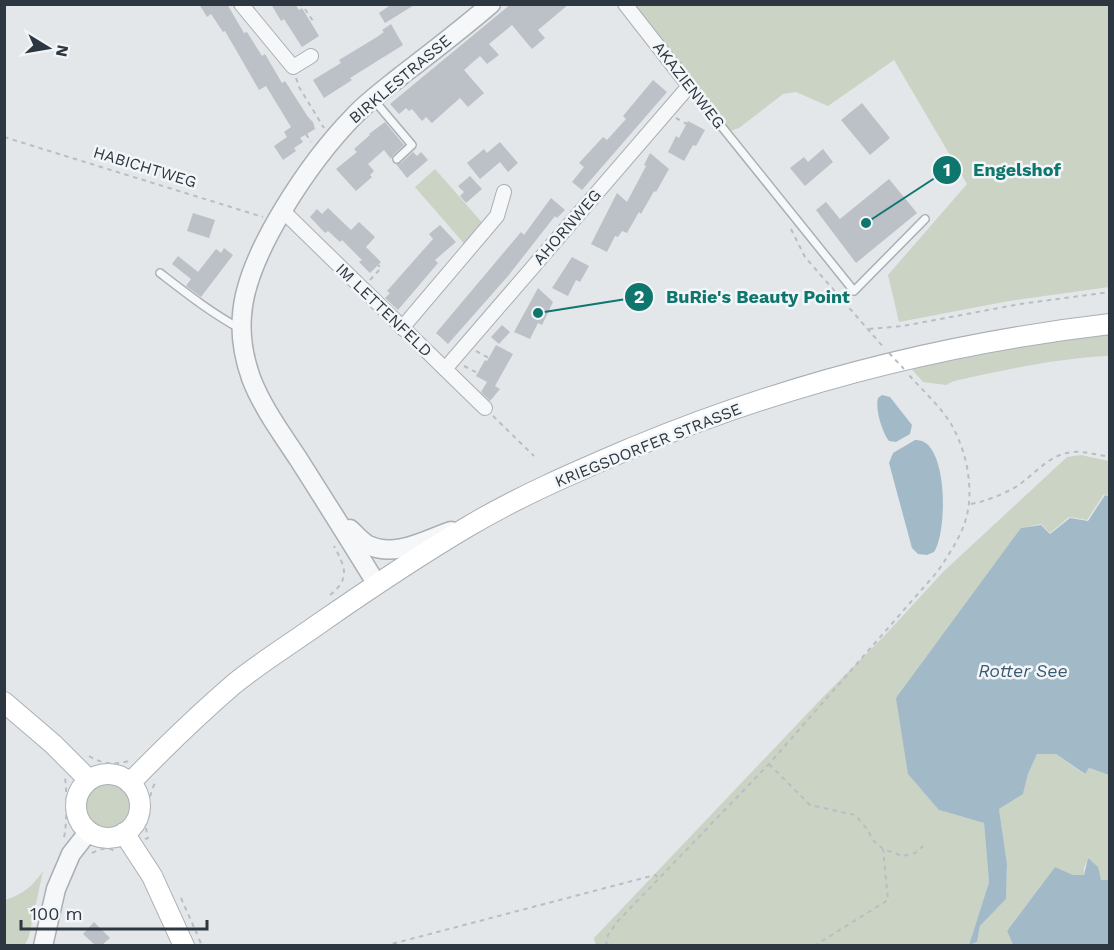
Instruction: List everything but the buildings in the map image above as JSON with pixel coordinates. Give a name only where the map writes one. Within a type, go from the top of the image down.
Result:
[{"type":"main road","name":"KRIEGSDORFER STRASSE","points":[[136,777],[236,683],[376,583],[471,525],[574,472],[688,425],[796,388],[863,369],[938,352],[1051,331],[1110,324]]},
{"type":"main road","points":[[4,702],[53,744],[89,780]]},
{"type":"main road","points":[[129,840],[139,809],[136,777],[124,779],[102,774],[89,780],[79,792],[76,806],[79,820],[88,831],[102,837],[129,840],[152,876],[184,945]]},
{"type":"street","points":[[242,4],[293,67],[311,56]]},
{"type":"street","name":"BIRKLESTRASSE","points":[[376,583],[273,420],[252,379],[243,351],[241,321],[245,293],[257,260],[282,212],[312,166],[334,139],[373,99],[491,4]]},
{"type":"street","name":"AKAZIENWEG","points":[[625,4],[689,86]]},
{"type":"street","name":"AHORNWEG","points":[[445,369],[689,86]]},
{"type":"street","points":[[402,328],[497,216],[504,192]]},
{"type":"street","name":"IM LETTENFELD","points":[[282,212],[485,408]]},
{"type":"street","name":"BIRKLESTRASSE","points":[[333,514],[367,545],[393,550],[405,549],[471,525]]},
{"type":"street","points":[[43,945],[56,889],[71,854],[88,831]]},
{"type":"lane","name":"AKAZIENWEG","points":[[689,86],[854,291],[925,219]]},
{"type":"lane","points":[[373,99],[412,145],[397,159]]},
{"type":"lane","points":[[160,273],[205,308],[241,321]]},
{"type":"path","points":[[298,4],[303,6],[313,21],[310,23]]},
{"type":"path","points":[[293,67],[299,87],[325,130],[334,139]]},
{"type":"path","name":"HABICHTWEG","points":[[4,137],[282,212]]},
{"type":"path","points":[[606,945],[608,935],[617,922],[768,764],[938,571],[956,543],[970,505],[967,466],[959,438],[950,423],[831,290],[805,257],[792,234]]},
{"type":"path","points":[[362,288],[381,268],[378,265]]},
{"type":"path","points":[[868,329],[903,326],[1020,304],[1110,292]]},
{"type":"path","points":[[485,408],[534,456]]},
{"type":"path","points":[[970,505],[1016,487],[1035,470],[1071,452],[1110,458]]},
{"type":"path","points":[[323,600],[338,589],[344,575],[344,567],[330,539]]},
{"type":"path","points":[[88,756],[118,764],[131,759],[136,777],[155,783],[151,792],[145,831],[148,838],[129,840],[121,856],[112,849],[101,848],[91,854]]},
{"type":"path","points":[[768,764],[810,805],[855,815],[873,840],[883,849],[903,856],[910,855],[923,846]]},
{"type":"path","points":[[814,945],[888,900],[883,849]]},
{"type":"path","points":[[384,945],[655,875],[660,879]]},
{"type":"shaded area","points":[[633,5],[1109,5],[1109,287],[1009,301],[899,322],[888,275],[967,184],[894,60],[828,106],[796,92],[783,94],[739,128],[730,131]]},
{"type":"shaded area","points":[[435,169],[485,226],[467,247],[415,187]]},
{"type":"shaded area","points":[[1109,329],[1109,356],[1031,365],[954,381],[946,385],[923,382],[908,365]]},
{"type":"shaded area","points":[[1081,455],[1109,461],[1109,496],[1104,494],[1087,520],[1069,517],[1050,533],[1041,524],[1021,528],[939,810],[984,823],[989,882],[969,945],[977,942],[980,926],[1006,899],[1007,864],[999,809],[1023,794],[1028,774],[1037,754],[1056,754],[1084,774],[1088,768],[1109,775],[1109,880],[1101,880],[1088,858],[1084,875],[1073,875],[1055,867],[1007,931],[1013,945],[596,946],[594,938],[943,572],[1067,457]]},
{"type":"shaded area","points":[[108,782],[125,789],[132,806],[125,823],[108,830],[91,823],[84,806],[91,789]]},
{"type":"shaded area","points":[[43,871],[25,945],[5,945],[5,900],[27,889]]},
{"type":"water","points":[[882,395],[890,397],[912,425],[910,434],[896,442],[889,441],[880,420],[877,403],[878,398]]},
{"type":"water","points":[[915,440],[926,443],[934,453],[942,487],[942,525],[939,541],[934,552],[927,555],[918,554],[912,548],[889,463],[893,453]]},
{"type":"water","name":"Rotter See","points":[[1105,495],[1110,497],[1109,775],[1089,768],[1085,774],[1056,754],[1037,754],[1028,774],[1023,794],[999,809],[1007,864],[1006,899],[980,926],[977,942],[969,945],[989,882],[984,823],[939,810],[908,774],[896,698],[1021,528],[1041,525],[1050,534],[1070,518],[1088,521]]},
{"type":"water","points":[[1088,858],[1098,867],[1101,880],[1109,880],[1109,945],[1013,945],[1007,931],[1055,867],[1073,875],[1084,875]]},
{"type":"place","name":"Engelshof","points":[[866,223]]},
{"type":"place","name":"BuRie's Beauty Point","points":[[538,313]]}]
